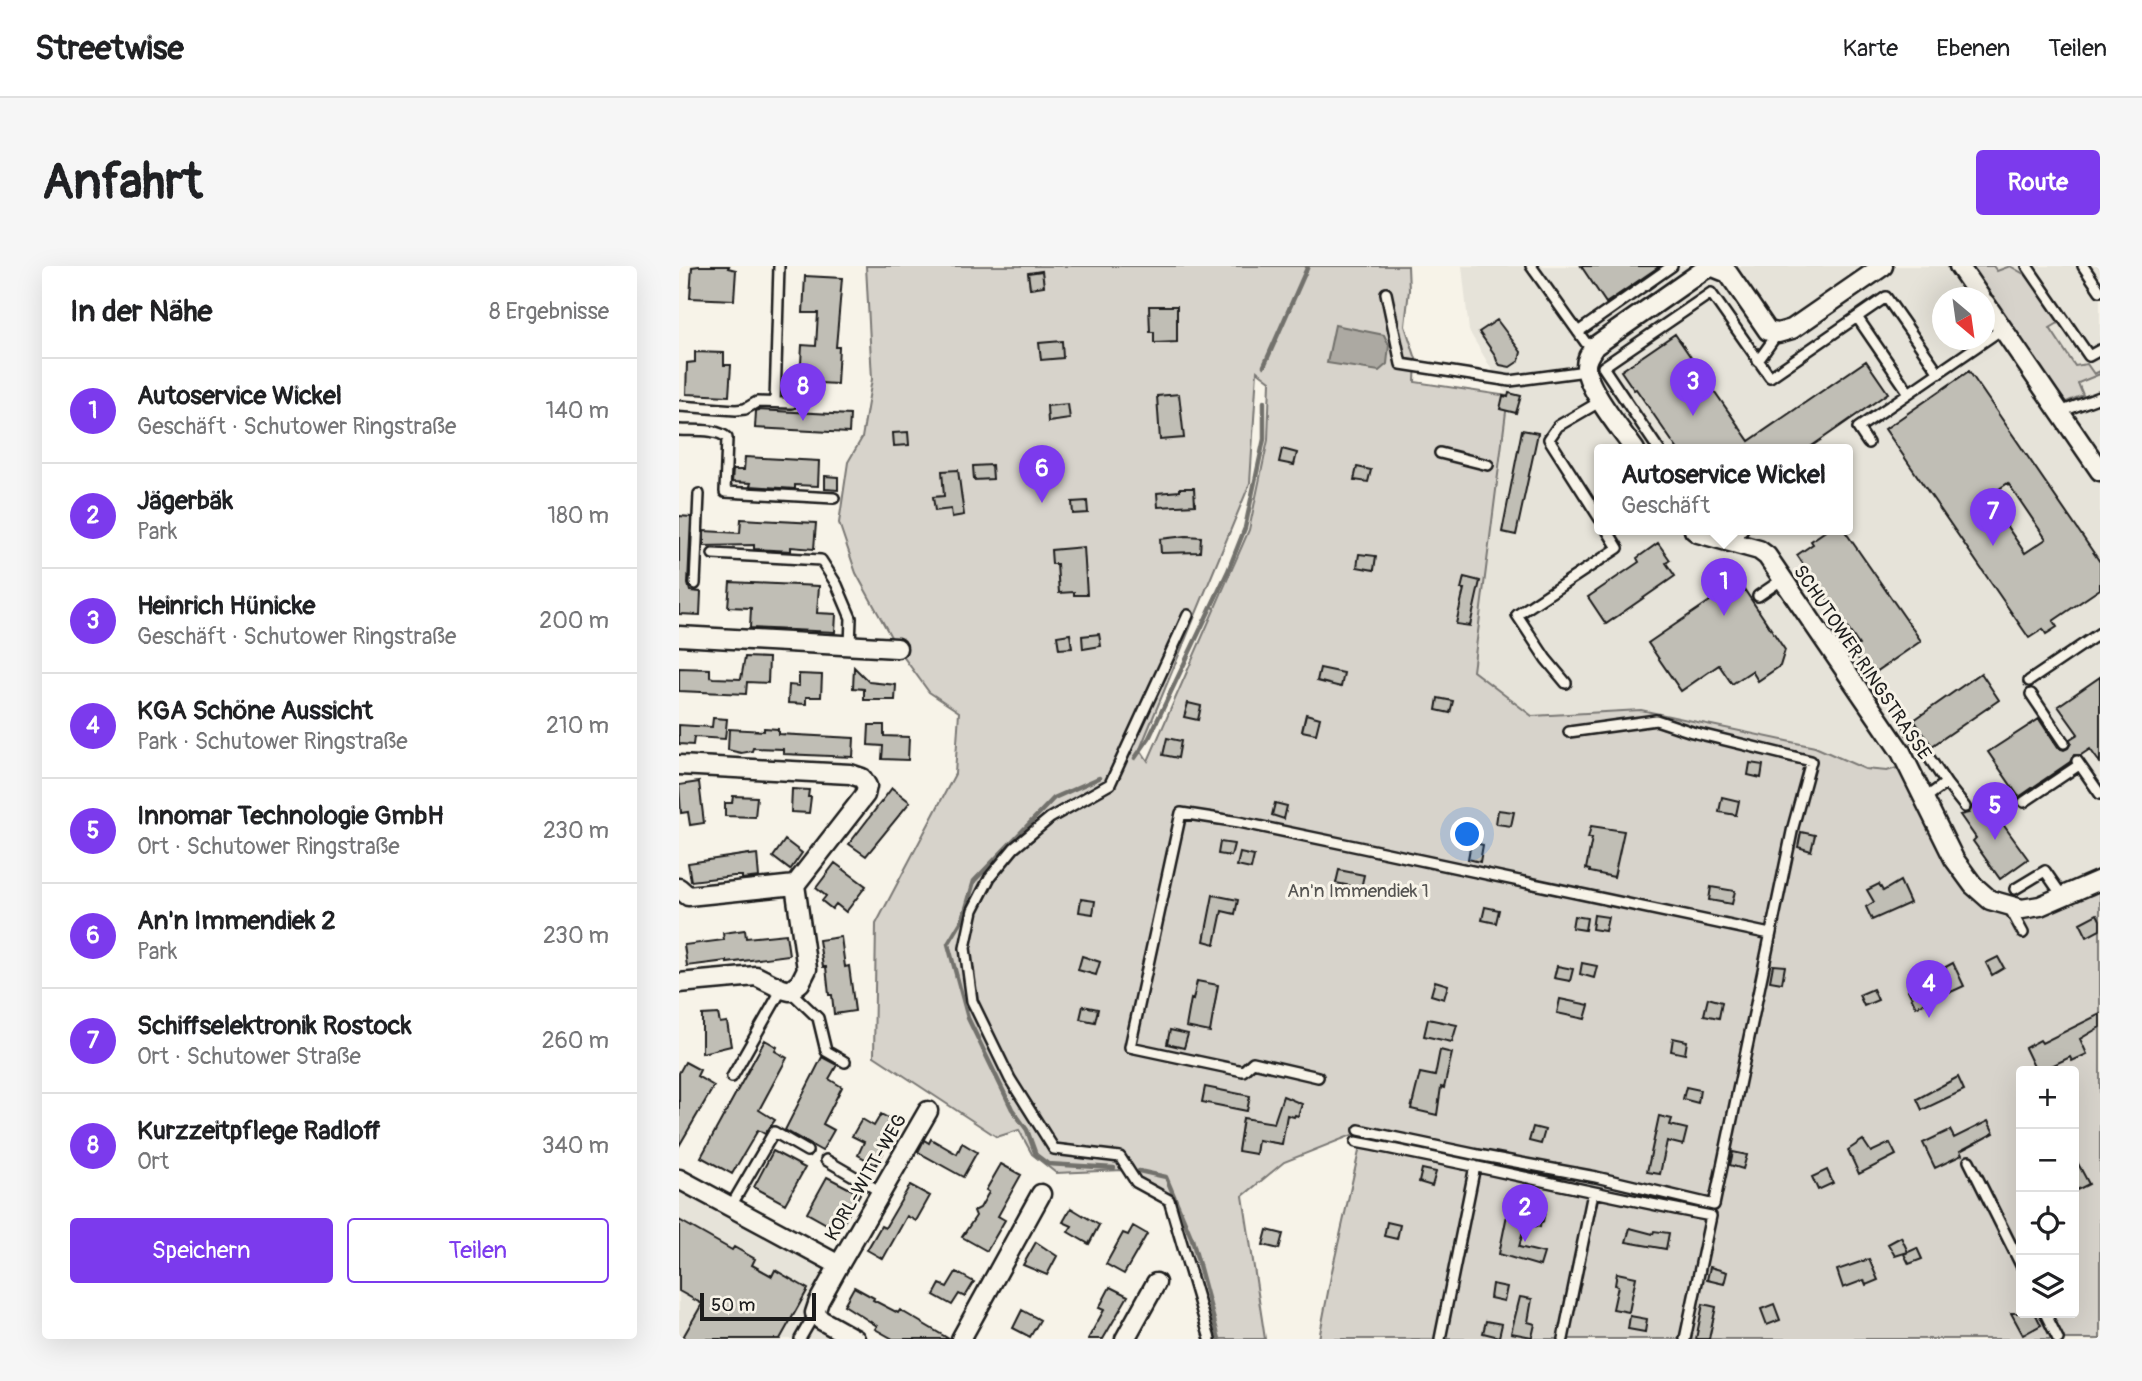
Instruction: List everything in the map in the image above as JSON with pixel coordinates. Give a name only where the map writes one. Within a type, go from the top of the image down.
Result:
[{"type":"street","points":[[1631,444],[1601,401],[1586,371],[1586,362],[1595,346],[1705,269],[1713,267],[1728,273],[1768,331],[1778,333],[1792,329],[1883,266]]},
{"type":"street","points":[[1959,266],[1973,287]]},
{"type":"street","points":[[1995,318],[2100,471]]},
{"type":"street","name":"SCHUTOWER RINGSTRASSE","points":[[1737,536],[1767,556],[1901,752],[1954,859],[1965,875],[1990,900],[2008,906]]},
{"type":"street","points":[[679,636],[897,648]]},
{"type":"street","points":[[679,765],[851,774],[862,778],[867,786],[865,795],[795,885],[807,969],[800,983],[786,990],[756,976],[679,984]]},
{"type":"street","points":[[2008,906],[2031,908],[2100,880]]},
{"type":"street","points":[[679,888],[688,896],[795,885]]},
{"type":"street","name":"KORL-WITT-WEG","points":[[815,1313],[818,1301],[928,1111]]},
{"type":"street","name":"KORL-WITT-WEG","points":[[679,1179],[839,1265]]},
{"type":"street","points":[[961,1339],[1041,1194]]},
{"type":"street","points":[[1125,1339],[1156,1283]]},
{"type":"street","points":[[815,1313],[821,1320],[855,1339]]},
{"type":"lane","points":[[775,402],[779,266]]},
{"type":"lane","points":[[1531,266],[1586,343],[1595,346]]},
{"type":"lane","points":[[1578,332],[1672,266]]},
{"type":"lane","points":[[2029,266],[2089,356],[2100,350]]},
{"type":"lane","points":[[2083,266],[2100,291]]},
{"type":"lane","points":[[1386,293],[1401,364],[1510,381],[1586,371]]},
{"type":"lane","points":[[1655,444],[1603,367],[1710,293],[1770,377],[1886,297],[1939,373]]},
{"type":"lane","points":[[1857,317],[1909,393]]},
{"type":"lane","points":[[1868,443],[1858,428],[2002,329]]},
{"type":"lane","points":[[1758,361],[1778,333]]},
{"type":"lane","points":[[2060,412],[2100,397]]},
{"type":"lane","points":[[1594,510],[1549,439],[1558,426],[1601,401]]},
{"type":"lane","points":[[679,406],[736,410],[745,409],[757,402],[792,403]]},
{"type":"lane","points":[[679,430],[717,432],[727,438],[725,492],[834,498]]},
{"type":"lane","points":[[1440,453],[1488,465]]},
{"type":"lane","points":[[695,584],[699,495]]},
{"type":"lane","points":[[1566,683],[1546,659],[1517,615],[1618,548],[1610,535]]},
{"type":"lane","points":[[713,554],[821,560],[837,585],[851,618],[850,646]]},
{"type":"lane","points":[[1758,596],[1783,579]]},
{"type":"lane","points":[[1188,615],[1110,784],[1050,818],[1014,848],[990,877],[973,909],[965,948],[972,1001],[1010,1079],[1055,1149],[1120,1157],[1136,1182],[1169,1200],[1210,1339]]},
{"type":"lane","points":[[2029,681],[2098,637]]},
{"type":"lane","points":[[2031,694],[2064,743]]},
{"type":"lane","points":[[1359,1130],[1596,1177],[1714,1205],[1793,827],[1811,761],[1692,732],[1656,720],[1569,732]]},
{"type":"lane","points":[[1910,729],[1965,807]]},
{"type":"lane","points":[[2024,802],[2078,762],[2100,794]]},
{"type":"lane","points":[[1924,799],[1946,783]]},
{"type":"lane","points":[[1318,1077],[1253,1062],[1243,1071],[1130,1047],[1181,813],[1239,822],[1770,934]]},
{"type":"lane","points":[[2015,889],[2045,871],[2063,897]]},
{"type":"lane","points":[[2008,906],[2023,933]]},
{"type":"lane","points":[[732,1077],[786,990],[818,1018],[826,1051],[845,1062]]},
{"type":"lane","points":[[731,1206],[774,1132],[807,1151]]},
{"type":"lane","points":[[1356,1142],[1711,1216],[1685,1339]]},
{"type":"lane","points":[[827,1160],[881,1192]]},
{"type":"lane","points":[[1969,1161],[2016,1255]]},
{"type":"lane","points":[[1440,1339],[1475,1166]]},
{"type":"lane","points":[[1563,1339],[1593,1193]]},
{"type":"lane","points":[[800,1339],[815,1313]]},
{"type":"lane","points":[[2048,1318],[2058,1339]]},
{"type":"shaded area","points":[[1462,266],[2100,266],[2100,886],[2025,915],[2007,915],[1995,911],[1983,906],[1967,891],[1887,771],[1865,769],[1816,747],[1641,710],[1532,716],[1473,671],[1508,397],[1469,331]]},
{"type":"shaded area","points":[[1335,325],[1384,335],[1389,345],[1387,364],[1379,371],[1327,363]]},
{"type":"shaded area","points":[[679,1179],[839,1265],[815,1313],[855,1339],[679,1339]]},
{"type":"green space","name":"An'n Immendiek 1","points":[[866,266],[1408,266],[1409,290],[1405,326],[1416,359],[1415,382],[1508,396],[1473,671],[1532,716],[1641,710],[1815,747],[1865,769],[1887,771],[1900,767],[1946,862],[1962,884],[1981,902],[2001,913],[2024,915],[2100,886],[2100,1339],[1319,1339],[1362,1138],[1352,1135],[1284,1162],[1243,1196],[1265,1339],[1206,1339],[1179,1238],[1161,1196],[1123,1170],[1056,1173],[1032,1154],[1019,1130],[997,1137],[874,1056],[876,924],[955,774],[959,712],[929,692],[897,648],[856,573],[839,523],[848,462],[862,438],[872,379]],"holes":[[[1257,371],[1270,381],[1268,440],[1249,530],[1148,761],[1140,749],[1250,483]]]},
{"type":"green space","points":[[1970,266],[1993,266],[1997,271],[2010,266],[2029,277],[2060,322],[2050,328],[2075,366],[2087,364],[2094,374],[2100,371],[2100,374],[2078,383],[2083,395],[2064,403],[1995,302],[1995,287],[1984,287]]},
{"type":"building","points":[[729,266],[728,268],[736,270],[734,300],[690,298],[692,267]]},
{"type":"building","points":[[1581,266],[1660,266],[1606,303]]},
{"type":"building","points":[[1042,271],[1044,286],[1030,288],[1028,273]]},
{"type":"building","points":[[805,276],[842,278],[836,347],[839,347],[837,384],[800,382],[802,345],[816,346],[818,313],[803,313]]},
{"type":"building","points":[[1149,306],[1177,306],[1177,342],[1154,343],[1154,332],[1150,332]]},
{"type":"building","points":[[1497,320],[1521,352],[1519,361],[1510,367],[1500,365],[1479,332]]},
{"type":"building","points":[[1675,334],[1701,372],[1705,370],[1711,380],[1708,382],[1749,441],[1866,361],[1888,393],[1815,444],[1674,444],[1621,371]]},
{"type":"building","points":[[1062,341],[1063,358],[1041,360],[1039,343]]},
{"type":"building","points":[[695,352],[724,353],[724,365],[731,365],[729,396],[686,394],[687,363],[695,362]]},
{"type":"building","points":[[1969,371],[2100,562],[2100,589],[2053,621],[2057,627],[2046,634],[2043,629],[2029,638],[1885,429]],"holes":[[[2008,483],[2046,539],[2025,553],[1987,497]]]},
{"type":"building","points":[[1509,393],[1521,396],[1516,413],[1500,409],[1503,396],[1508,397]]},
{"type":"building","points":[[1179,394],[1184,438],[1160,440],[1157,396]]},
{"type":"building","points":[[1068,404],[1070,419],[1048,422],[1047,406]]},
{"type":"building","points":[[758,410],[850,415],[849,433],[755,428]]},
{"type":"building","points":[[1522,430],[1538,433],[1516,535],[1502,532]]},
{"type":"building","points":[[908,432],[909,445],[894,446],[893,433]]},
{"type":"building","points":[[1282,449],[1297,453],[1294,465],[1279,462]]},
{"type":"building","points":[[745,457],[819,461],[818,486],[795,485],[795,489],[732,482],[733,470],[744,470]]},
{"type":"building","points":[[992,465],[993,479],[974,480],[973,466]]},
{"type":"building","points":[[1357,467],[1371,470],[1368,482],[1354,480]]},
{"type":"building","points":[[958,470],[964,515],[952,517],[951,509],[935,511],[933,497],[944,496],[942,471]]},
{"type":"building","points":[[825,476],[838,477],[838,490],[825,489]]},
{"type":"building","points":[[1180,488],[1194,488],[1195,505],[1158,507],[1157,493],[1180,491]]},
{"type":"building","points":[[1087,501],[1088,513],[1073,514],[1072,502]]},
{"type":"building","points":[[679,516],[691,517],[688,584],[690,591],[701,592],[700,615],[679,614]]},
{"type":"building","points":[[741,519],[816,523],[814,549],[791,547],[791,551],[754,549],[754,545],[704,546],[704,531],[740,533]]},
{"type":"building","points":[[1820,535],[1847,535],[1921,641],[1870,676],[1852,650],[1859,645],[1797,555],[1813,544],[1811,541]]},
{"type":"building","points":[[1201,537],[1200,552],[1161,553],[1160,539]]},
{"type":"building","points":[[1658,543],[1670,560],[1666,563],[1675,576],[1606,624],[1588,597],[1639,562],[1637,558]]},
{"type":"building","points":[[1084,547],[1087,595],[1059,593],[1057,564],[1052,564],[1051,550]]},
{"type":"building","points":[[1359,554],[1376,556],[1374,570],[1357,567]]},
{"type":"building","points":[[1464,577],[1480,581],[1470,626],[1456,624]]},
{"type":"building","points":[[730,582],[819,586],[817,613],[836,614],[835,632],[750,628],[751,608],[728,607]]},
{"type":"building","points":[[1729,588],[1744,589],[1785,650],[1780,666],[1758,681],[1752,671],[1732,684],[1719,665],[1681,691],[1648,643]]},
{"type":"building","points":[[1070,634],[1072,648],[1059,649],[1057,636]]},
{"type":"building","points":[[1099,634],[1101,646],[1083,649],[1082,636]]},
{"type":"building","points":[[745,657],[769,658],[768,683],[747,682],[746,694],[679,691],[679,668],[710,669],[710,677],[713,678],[741,679]]},
{"type":"building","points":[[854,667],[869,682],[896,685],[895,700],[864,700],[864,689],[853,688]]},
{"type":"building","points":[[1320,668],[1344,673],[1341,687],[1317,681]]},
{"type":"building","points":[[1981,673],[1999,700],[1932,746],[1914,720]]},
{"type":"building","points":[[799,674],[822,675],[821,697],[806,697],[806,704],[788,703],[789,685],[799,686]]},
{"type":"building","points":[[2100,677],[2100,763],[2090,749],[2081,755],[2074,755],[2070,762],[2019,797],[1988,752],[2039,719],[2058,748],[2068,748],[2070,739],[2078,734],[2058,706]]},
{"type":"building","points":[[1438,698],[1453,701],[1450,713],[1436,710]]},
{"type":"building","points":[[1188,703],[1201,706],[1198,720],[1184,717]]},
{"type":"building","points":[[1306,714],[1320,718],[1316,734],[1302,731]]},
{"type":"building","points":[[713,718],[727,719],[725,739],[694,737],[693,745],[679,744],[679,725],[712,727]]},
{"type":"building","points":[[869,725],[884,725],[884,736],[909,737],[908,760],[882,759],[883,746],[868,745]]},
{"type":"building","points":[[764,728],[778,729],[778,734],[854,738],[853,757],[783,754],[783,749],[753,748],[752,751],[741,753],[728,750],[729,729],[764,731]]},
{"type":"building","points":[[1167,738],[1181,741],[1178,758],[1163,755]]},
{"type":"building","points":[[1750,763],[1763,765],[1761,778],[1748,775]]},
{"type":"building","points":[[699,782],[704,823],[690,825],[688,812],[681,813],[679,785]]},
{"type":"building","points":[[892,788],[910,802],[866,856],[849,844]]},
{"type":"building","points":[[792,789],[809,790],[809,813],[791,812]]},
{"type":"building","points":[[733,796],[757,797],[755,817],[725,816],[725,803],[732,803]]},
{"type":"building","points":[[1722,797],[1739,801],[1736,815],[1719,812]]},
{"type":"building","points":[[1984,798],[2028,859],[2000,879],[1973,841],[1976,838],[1960,815],[1969,813],[1972,807]]},
{"type":"building","points":[[1275,803],[1287,806],[1284,819],[1272,815]]},
{"type":"building","points":[[1498,810],[1514,812],[1511,826],[1496,824]]},
{"type":"building","points":[[1591,826],[1624,831],[1614,877],[1586,869],[1592,838],[1588,838]]},
{"type":"building","points":[[1801,832],[1815,835],[1811,851],[1798,847]]},
{"type":"building","points":[[785,840],[802,853],[790,870],[773,857]]},
{"type":"building","points":[[1220,842],[1234,844],[1231,856],[1218,854]]},
{"type":"building","points":[[1471,842],[1483,845],[1480,862],[1468,859]]},
{"type":"building","points":[[1240,853],[1254,856],[1251,869],[1237,866]]},
{"type":"building","points":[[757,854],[759,877],[742,879],[742,876],[734,876],[691,881],[688,863]]},
{"type":"building","points":[[835,863],[866,886],[846,912],[836,904],[832,909],[822,901],[826,896],[816,888]]},
{"type":"building","points":[[1339,870],[1364,875],[1361,888],[1336,883]]},
{"type":"building","points":[[1900,881],[1910,903],[1872,920],[1866,907],[1874,902],[1867,890],[1879,884],[1883,891]]},
{"type":"building","points":[[1711,887],[1735,891],[1732,904],[1709,900]]},
{"type":"building","points":[[1213,895],[1238,900],[1235,914],[1222,911],[1215,944],[1204,941]]},
{"type":"building","points":[[1081,899],[1095,901],[1093,914],[1079,912]]},
{"type":"building","points":[[1485,907],[1499,910],[1496,923],[1482,920]]},
{"type":"building","points":[[2097,914],[2100,930],[2087,937],[2080,923]]},
{"type":"building","points":[[1594,915],[1608,917],[1605,931],[1592,929]]},
{"type":"building","points":[[1574,916],[1587,918],[1585,930],[1572,928]]},
{"type":"building","points":[[745,930],[746,938],[786,934],[789,955],[687,966],[684,945],[724,940],[723,933]]},
{"type":"building","points":[[841,937],[845,967],[849,966],[855,1011],[834,1014],[819,940]]},
{"type":"building","points":[[1082,956],[1100,962],[1096,975],[1078,970]]},
{"type":"building","points":[[1998,957],[2004,968],[1992,975],[1986,963]]},
{"type":"building","points":[[1582,963],[1597,966],[1594,978],[1580,974]]},
{"type":"building","points":[[1953,963],[1964,986],[1916,1007],[1908,990],[1941,973],[1940,970]]},
{"type":"building","points":[[1773,965],[1785,966],[1782,983],[1770,981]]},
{"type":"building","points":[[1557,966],[1573,969],[1570,981],[1554,978]]},
{"type":"building","points":[[1197,981],[1218,985],[1210,1032],[1186,1027]]},
{"type":"building","points":[[1435,981],[1448,985],[1444,999],[1431,995]]},
{"type":"building","points":[[1873,989],[1878,1000],[1864,1006],[1859,995]]},
{"type":"building","points":[[1708,998],[1722,1002],[1719,1018],[1704,1015]]},
{"type":"building","points":[[1560,999],[1589,1005],[1585,1019],[1557,1013]]},
{"type":"building","points":[[1083,1006],[1098,1009],[1095,1022],[1080,1019]]},
{"type":"building","points":[[718,1014],[720,1023],[727,1022],[731,1046],[702,1053],[702,1015]]},
{"type":"building","points":[[2100,1014],[2100,1027],[2080,1039],[2087,1054],[2072,1061],[2070,1057],[2051,1066],[2034,1066],[2025,1048],[2040,1040],[2042,1043]]},
{"type":"building","points":[[1428,1019],[1457,1025],[1452,1042],[1424,1036]]},
{"type":"building","points":[[1170,1030],[1188,1034],[1184,1048],[1167,1044]]},
{"type":"building","points":[[1673,1038],[1687,1041],[1685,1054],[1671,1051]]},
{"type":"building","points":[[765,1040],[777,1047],[775,1051],[787,1058],[759,1110],[775,1120],[765,1134],[758,1130],[732,1174],[701,1157]]},
{"type":"building","points":[[1440,1050],[1452,1053],[1444,1088],[1441,1087],[1437,1115],[1411,1109],[1420,1073],[1435,1076]]},
{"type":"building","points":[[822,1057],[837,1065],[829,1079],[842,1087],[823,1124],[834,1130],[822,1151],[785,1130]]},
{"type":"building","points":[[685,1062],[700,1070],[697,1076],[714,1086],[679,1146],[679,1073]]},
{"type":"building","points":[[1958,1077],[1964,1090],[1922,1110],[1917,1099]]},
{"type":"building","points":[[1205,1087],[1250,1096],[1247,1111],[1202,1102]]},
{"type":"building","points":[[1686,1087],[1700,1090],[1698,1103],[1683,1099]]},
{"type":"building","points":[[1283,1096],[1302,1104],[1298,1116],[1287,1115],[1282,1144],[1258,1140],[1256,1154],[1238,1151],[1243,1118],[1274,1123]]},
{"type":"building","points":[[881,1114],[897,1123],[876,1165],[858,1155],[864,1142],[852,1136],[862,1119],[874,1126]]},
{"type":"building","points":[[1659,1116],[1672,1119],[1670,1125],[1687,1129],[1683,1145],[1667,1141],[1660,1174],[1647,1172]]},
{"type":"building","points":[[1988,1121],[1994,1133],[1960,1151],[1962,1155],[1935,1168],[1923,1143],[1950,1130],[1954,1138]]},
{"type":"building","points":[[1533,1127],[1545,1130],[1541,1144],[1529,1141]]},
{"type":"building","points":[[931,1139],[957,1154],[962,1143],[977,1152],[963,1177],[918,1152],[924,1140],[929,1143]]},
{"type":"building","points":[[1863,1140],[1871,1152],[1890,1143],[1896,1155],[1859,1174],[1848,1150]]},
{"type":"building","points":[[773,1151],[805,1168],[785,1204],[754,1187]]},
{"type":"building","points":[[1733,1152],[1747,1155],[1743,1169],[1730,1165]]},
{"type":"building","points":[[1001,1164],[1021,1175],[998,1216],[1005,1220],[987,1251],[962,1237],[976,1216],[974,1211],[980,1208],[989,1192],[986,1190]]},
{"type":"building","points":[[2079,1165],[2089,1184],[2079,1189]]},
{"type":"building","points":[[1422,1169],[1436,1172],[1432,1186],[1419,1182]]},
{"type":"building","points":[[1827,1170],[1833,1183],[1818,1190],[1812,1177]]},
{"type":"building","points":[[827,1177],[860,1194],[839,1231],[807,1213]]},
{"type":"building","points":[[910,1185],[930,1196],[916,1221],[907,1216],[883,1259],[867,1250],[881,1226],[885,1228]]},
{"type":"building","points":[[1531,1203],[1546,1205],[1543,1222],[1541,1221],[1540,1227],[1525,1224],[1519,1247],[1544,1253],[1540,1266],[1499,1254],[1509,1205],[1530,1209]]},
{"type":"building","points":[[1071,1208],[1099,1225],[1089,1244],[1068,1232],[1072,1226],[1063,1222]]},
{"type":"building","points":[[679,1220],[732,1250],[734,1247],[755,1259],[752,1265],[772,1276],[775,1270],[808,1289],[780,1339],[682,1339],[702,1304],[679,1291]]},
{"type":"building","points":[[1387,1222],[1400,1225],[1397,1239],[1384,1236]]},
{"type":"building","points":[[1133,1226],[1147,1234],[1124,1274],[1106,1264],[1123,1233],[1128,1235]]},
{"type":"building","points":[[1630,1228],[1653,1234],[1654,1231],[1669,1233],[1666,1249],[1626,1242]]},
{"type":"building","points":[[1267,1230],[1283,1234],[1279,1249],[1263,1245]]},
{"type":"building","points":[[1901,1237],[1908,1252],[1895,1256],[1888,1244]]},
{"type":"building","points":[[1036,1242],[1057,1256],[1047,1275],[1023,1265]]},
{"type":"building","points":[[1917,1248],[1922,1259],[1909,1264],[1904,1254]]},
{"type":"building","points":[[1869,1259],[1878,1280],[1866,1285],[1864,1280],[1843,1288],[1837,1270]]},
{"type":"building","points":[[1710,1267],[1727,1272],[1724,1284],[1707,1280]]},
{"type":"building","points":[[956,1272],[974,1282],[965,1297],[959,1294],[952,1305],[934,1295],[940,1284],[947,1287]]},
{"type":"building","points":[[1617,1273],[1636,1277],[1629,1312],[1613,1309],[1618,1286],[1615,1285]]},
{"type":"building","points":[[1492,1284],[1507,1287],[1504,1301],[1490,1298]]},
{"type":"building","points":[[854,1287],[874,1298],[873,1300],[898,1313],[900,1310],[949,1339],[893,1339],[844,1305]]},
{"type":"building","points":[[1110,1287],[1128,1296],[1103,1339],[1088,1339],[1104,1310],[1099,1308]]},
{"type":"building","points":[[1520,1297],[1532,1299],[1528,1322],[1535,1324],[1532,1337],[1511,1333]]},
{"type":"building","points":[[1703,1304],[1716,1307],[1709,1339],[1696,1339]]},
{"type":"building","points":[[1774,1304],[1780,1320],[1767,1325],[1761,1309]]},
{"type":"building","points":[[1022,1310],[1040,1320],[1030,1337],[1013,1328]]},
{"type":"building","points":[[2011,1313],[2016,1313],[2016,1318],[2038,1318],[2041,1325],[2023,1335]]},
{"type":"building","points":[[1630,1316],[1647,1319],[1645,1332],[1628,1329]]},
{"type":"building","points":[[1486,1321],[1502,1324],[1499,1337],[1483,1333]]},
{"type":"waterway","points":[[1264,366],[1308,266]]},
{"type":"waterway","points":[[1135,758],[1149,738],[1228,571],[1245,528],[1264,439],[1264,402]]},
{"type":"waterway","points":[[1099,778],[1054,798],[974,881],[963,919],[948,944],[968,1018],[1012,1109],[1027,1130],[1036,1155],[1048,1164],[1114,1168]]},
{"type":"waterway","points":[[1139,1171],[1166,1177],[1192,1239],[1219,1339]]},
{"type":"place","name":"Heinrich Hünicke","points":[[1693,416]]},
{"type":"place","name":"Kurzzeitpflege Radloff","points":[[803,421]]},
{"type":"place","name":"An'n Immendiek 2","points":[[1042,503]]},
{"type":"place","name":"Schiffselektronik Rostock","points":[[1993,546]]},
{"type":"place","name":"Autoservice Wickel","points":[[1724,616]]},
{"type":"place","name":"Innomar Technologie GmbH","points":[[1995,840]]},
{"type":"place","name":"KGA Schöne Aussicht","points":[[1929,1018]]},
{"type":"place","name":"Jägerbäk","points":[[1525,1242]]}]
